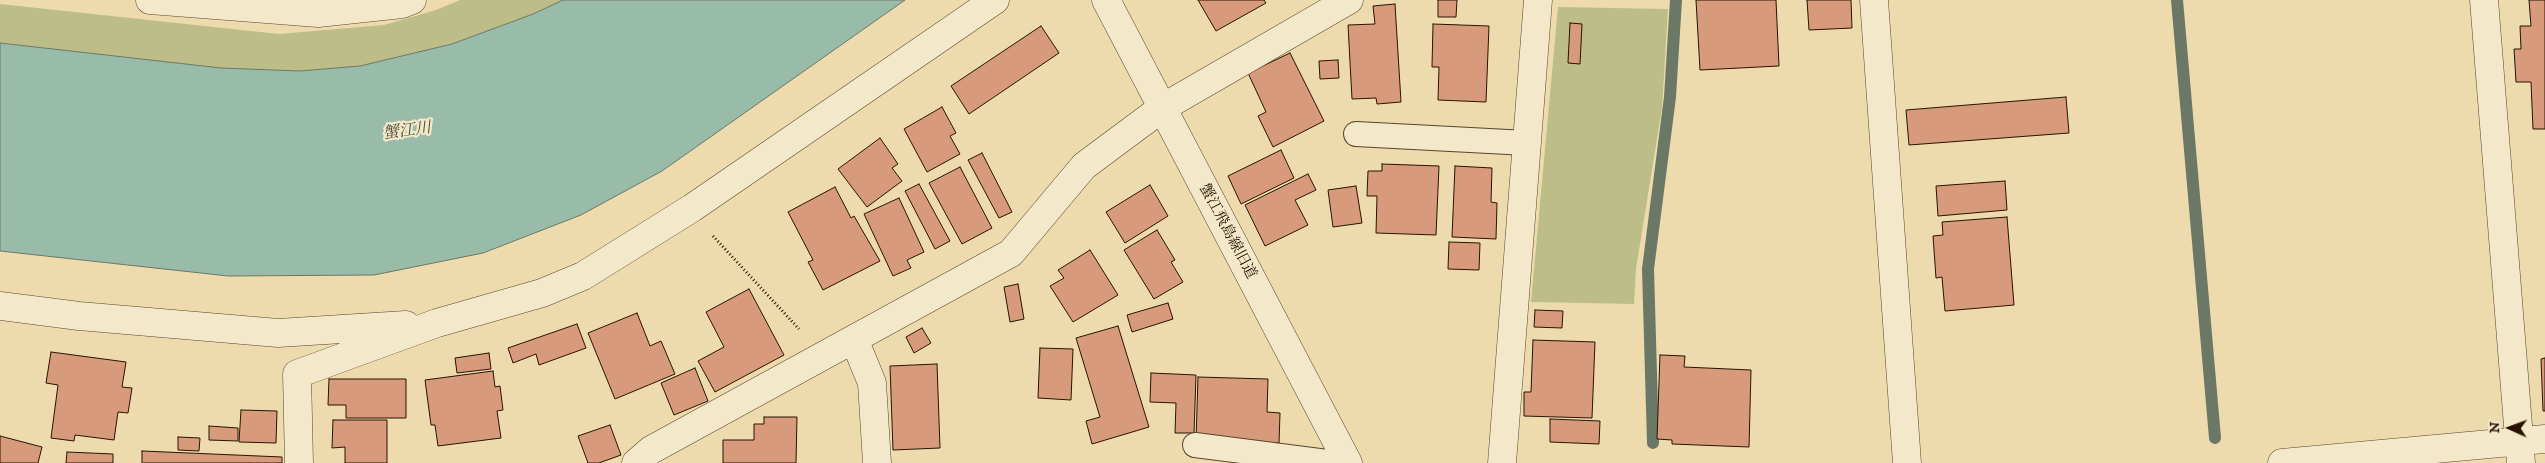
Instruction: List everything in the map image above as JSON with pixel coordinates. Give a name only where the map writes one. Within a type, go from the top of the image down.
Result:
[{"type":"street","points":[[150,0],[318,13],[402,4],[412,0]]},
{"type":"street","points":[[299,463],[297,374],[437,323],[542,293],[583,276],[692,208],[995,0]]},
{"type":"street","name":"蟹江飛島線旧道","points":[[1106,0],[1348,463]]},
{"type":"street","points":[[636,463],[651,450],[1011,253],[1084,166],[1162,108],[1348,0]]},
{"type":"street","points":[[1502,463],[1538,0]]},
{"type":"street","points":[[1874,0],[1907,463]]},
{"type":"street","points":[[2282,463],[2528,448],[2484,0]]},
{"type":"street","points":[[0,306],[79,316],[278,333],[437,323]]},
{"type":"street","points":[[854,339],[872,383],[877,463]]},
{"type":"lane","points":[[1356,134],[1527,143]]},
{"type":"lane","points":[[1195,445],[1335,463]]},
{"type":"path","points":[[716,241],[824,356]]},
{"type":"green space","points":[[460,0],[563,0],[533,14],[452,44],[360,66],[300,71],[221,68],[0,43],[0,4],[279,34],[384,25],[436,10]]},
{"type":"green space","points":[[1558,7],[1668,9],[1662,108],[1636,269],[1634,304],[1531,302]]},
{"type":"water","name":"蟹江川","points":[[563,0],[905,0],[662,171],[581,215],[483,253],[374,275],[228,276],[0,251],[0,43],[221,68],[300,71],[360,66],[452,44],[533,14]]},
{"type":"building","points":[[1198,0],[1264,0],[1266,3],[1216,31]]},
{"type":"building","points":[[1438,0],[1457,0],[1456,17],[1438,17]]},
{"type":"building","points":[[1696,0],[1776,0],[1779,66],[1700,70]]},
{"type":"building","points":[[1807,0],[1851,0],[1852,28],[1809,30]]},
{"type":"building","points":[[2529,0],[2545,0],[2545,129],[2533,129],[2531,82],[2516,82],[2514,49],[2521,49],[2520,26],[2531,26]]},
{"type":"building","points":[[1395,4],[1401,102],[1377,104],[1376,98],[1352,99],[1348,25],[1375,24],[1373,6]]},
{"type":"building","points":[[1570,23],[1582,24],[1580,64],[1568,63]]},
{"type":"building","points":[[1433,24],[1489,26],[1486,102],[1438,100],[1439,67],[1432,67]]},
{"type":"building","points":[[1041,26],[1059,53],[969,114],[951,86]]},
{"type":"building","points":[[1290,53],[1324,121],[1273,147],[1258,116],[1266,112],[1248,73]]},
{"type":"building","points":[[1338,60],[1339,78],[1320,79],[1319,61]]},
{"type":"building","points":[[2066,97],[2069,133],[1909,145],[1906,110]]},
{"type":"building","points":[[942,107],[956,133],[950,136],[960,154],[927,172],[904,129]]},
{"type":"building","points":[[880,138],[898,164],[892,168],[902,181],[867,207],[838,169]]},
{"type":"building","points":[[1281,150],[1294,178],[1241,204],[1228,176]]},
{"type":"building","points":[[982,153],[1012,212],[999,218],[968,160]]},
{"type":"building","points":[[1382,164],[1439,166],[1436,235],[1376,233],[1377,196],[1367,196],[1368,171],[1382,171]]},
{"type":"building","points":[[1455,166],[1492,168],[1491,202],[1497,203],[1496,239],[1452,237]]},
{"type":"building","points":[[960,167],[992,228],[962,244],[929,183]]},
{"type":"building","points":[[1308,174],[1316,190],[1295,200],[1308,225],[1265,246],[1245,205]]},
{"type":"building","points":[[2005,181],[2007,210],[1938,216],[1936,186]]},
{"type":"building","points":[[919,184],[950,241],[935,249],[905,191]]},
{"type":"building","points":[[1150,185],[1168,216],[1125,243],[1106,212]]},
{"type":"building","points":[[1356,186],[1362,223],[1333,227],[1328,190]]},
{"type":"building","points":[[835,187],[851,218],[854,216],[880,261],[823,290],[808,262],[813,260],[788,212]]},
{"type":"building","points":[[899,198],[924,252],[907,260],[911,268],[893,276],[864,214]]},
{"type":"building","points":[[2007,217],[2014,305],[1945,311],[1942,277],[1936,278],[1933,236],[1943,235],[1942,222]]},
{"type":"building","points":[[1157,230],[1175,260],[1171,262],[1183,282],[1154,299],[1124,250]]},
{"type":"building","points":[[1449,242],[1480,243],[1479,270],[1448,269]]},
{"type":"building","points":[[1090,250],[1118,295],[1073,322],[1050,286],[1064,278],[1058,270]]},
{"type":"building","points":[[1018,284],[1024,319],[1010,322],[1004,287]]},
{"type":"building","points":[[749,289],[784,355],[715,392],[698,361],[724,347],[706,312]]},
{"type":"building","points":[[1168,303],[1173,319],[1132,332],[1127,315]]},
{"type":"building","points":[[1535,310],[1563,311],[1562,328],[1534,327]]},
{"type":"building","points":[[637,313],[650,346],[661,341],[675,374],[615,399],[588,333]]},
{"type":"building","points":[[577,324],[586,348],[539,365],[536,354],[513,363],[508,348]]},
{"type":"building","points":[[1118,326],[1149,427],[1092,444],[1086,421],[1100,417],[1076,338]]},
{"type":"building","points":[[922,328],[931,343],[914,353],[906,337]]},
{"type":"building","points":[[1533,340],[1595,342],[1592,418],[1524,416],[1524,392],[1531,392]]},
{"type":"building","points":[[1040,348],[1073,349],[1071,400],[1038,398]]},
{"type":"building","points":[[51,352],[126,362],[122,387],[132,388],[128,413],[118,412],[114,440],[75,435],[74,441],[51,438],[58,385],[46,383]]},
{"type":"building","points":[[489,353],[491,369],[457,373],[455,358]]},
{"type":"building","points":[[1660,355],[1685,356],[1684,367],[1751,370],[1749,447],[1672,444],[1672,440],[1657,439]]},
{"type":"building","points":[[2545,358],[2545,411],[2543,411],[2541,359]]},
{"type":"building","points":[[937,364],[940,448],[893,450],[890,366]]},
{"type":"building","points":[[695,368],[708,401],[674,415],[661,383]]},
{"type":"building","points":[[493,371],[495,387],[500,386],[503,410],[497,411],[501,438],[438,446],[435,425],[431,425],[425,380]]},
{"type":"building","points":[[1151,373],[1196,375],[1194,433],[1175,433],[1176,403],[1150,402]]},
{"type":"building","points":[[1198,377],[1268,379],[1267,412],[1280,413],[1279,443],[1196,440]]},
{"type":"building","points":[[329,379],[406,379],[406,418],[346,418],[346,405],[328,405]]},
{"type":"building","points":[[241,410],[277,411],[276,443],[239,442]]},
{"type":"building","points":[[764,417],[797,417],[796,463],[723,463],[723,440],[754,440],[754,424],[764,424]]},
{"type":"building","points":[[1550,419],[1600,421],[1599,444],[1550,442]]},
{"type":"building","points":[[333,420],[387,420],[387,463],[345,463],[345,447],[332,448]]},
{"type":"building","points":[[610,425],[621,455],[599,463],[588,463],[578,436]]},
{"type":"building","points":[[209,426],[238,428],[238,441],[209,440]]},
{"type":"building","points":[[0,436],[42,447],[38,463],[0,463]]},
{"type":"building","points":[[178,437],[200,438],[199,451],[178,450]]},
{"type":"building","points":[[142,451],[282,457],[282,463],[142,463]]},
{"type":"building","points":[[67,452],[113,454],[113,463],[66,463]]},
{"type":"waterway","points":[[1653,443],[1648,269],[1670,97],[1676,0]]},
{"type":"waterway","points":[[2177,0],[2215,438]]}]
